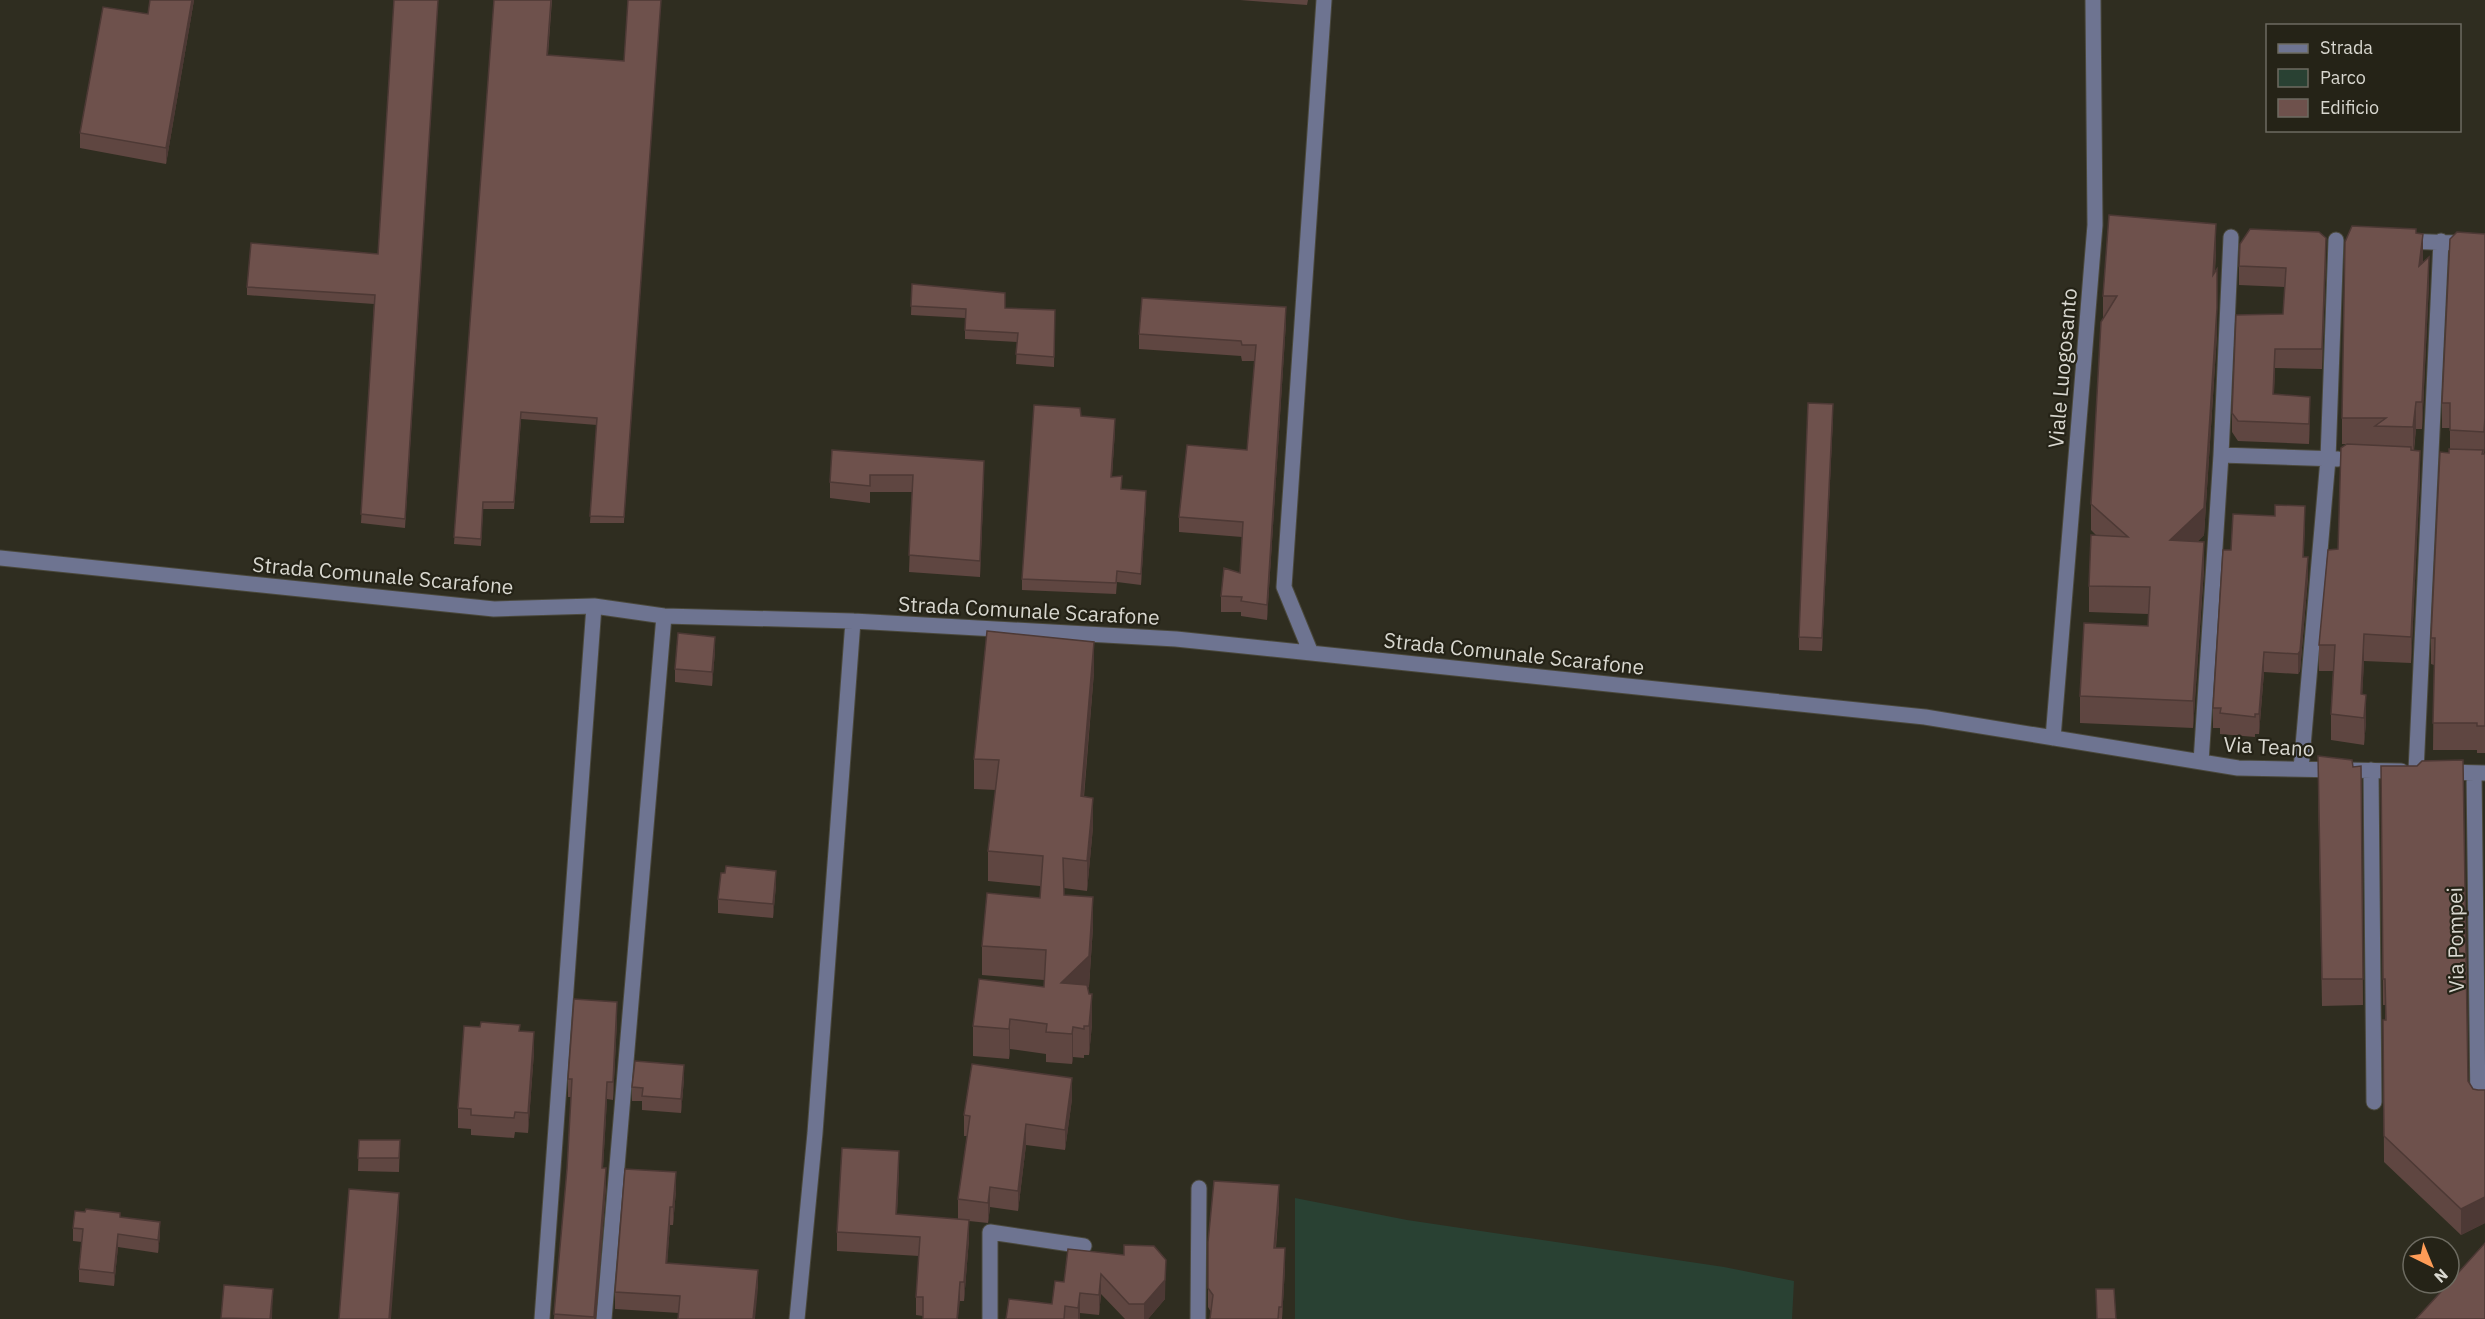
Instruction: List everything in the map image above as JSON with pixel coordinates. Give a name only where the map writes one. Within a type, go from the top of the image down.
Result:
[{"type":"street","points":[[1311,653],[1284,587],[1324,0]]},
{"type":"street","name":"Viale Luogosanto","points":[[2053,738],[2101,226],[2093,0]]},
{"type":"street","points":[[2201,762],[2221,454],[2231,237]]},
{"type":"street","points":[[2301,769],[2328,459],[2336,240]]},
{"type":"street","points":[[2383,240],[2485,244]]},
{"type":"street","points":[[2416,771],[2441,241]]},
{"type":"street","points":[[2221,454],[2351,460]]},
{"type":"street","name":"Strada Comunale Scarafone","points":[[0,558],[494,609],[594,606],[664,616],[853,621],[1176,639],[1925,717],[2053,738]]},
{"type":"street","points":[[542,1319],[594,606]]},
{"type":"street","points":[[604,1319],[664,616]]},
{"type":"street","points":[[797,1319],[816,1133],[853,621]]},
{"type":"street","name":"Via Teano","points":[[2053,738],[2238,768],[2480,773]]},
{"type":"street","points":[[2371,770],[2374,1102]]},
{"type":"street","name":"Via Pompei","points":[[2480,773],[2482,1107]]},
{"type":"street","points":[[1198,1319],[1199,1188]]},
{"type":"street","points":[[990,1319],[990,1232],[1084,1246]]},
{"type":"green space","points":[[1295,1198],[1407,1220],[1724,1267],[1794,1281],[1792,1319],[1295,1319]]},
{"type":"building","points":[[150,0],[192,0],[166,148],[80,133],[103,7],[148,14]]},
{"type":"building","points":[[394,0],[438,0],[405,519],[361,514],[375,295],[247,287],[251,243],[378,254]]},
{"type":"building","points":[[494,0],[551,0],[547,55],[624,61],[628,0],[661,0],[624,517],[590,516],[597,418],[521,412],[514,502],[483,502],[481,539],[454,537]]},
{"type":"building","points":[[2109,215],[2216,224],[2213,275],[2217,269],[2217,308],[2204,508],[2170,540],[2204,542],[2193,701],[2080,696],[2084,623],[2148,626],[2150,587],[2089,586],[2091,535],[2128,537],[2091,504],[2101,322],[2117,296],[2103,296]]},
{"type":"building","points":[[2352,226],[2416,229],[2416,233],[2423,234],[2419,266],[2429,257],[2422,402],[2416,402],[2413,427],[2375,426],[2386,418],[2342,418],[2345,242]]},
{"type":"building","points":[[2250,229],[2319,232],[2326,238],[2322,349],[2275,349],[2273,394],[2310,397],[2309,424],[2238,421],[2232,413],[2236,315],[2283,314],[2286,268],[2239,266],[2240,244]]},
{"type":"building","points":[[2457,232],[2485,234],[2484,432],[2450,430],[2450,403],[2442,403],[2450,239]]},
{"type":"building","points":[[912,284],[1005,293],[1005,308],[1055,310],[1054,357],[1016,354],[1018,333],[965,330],[966,309],[911,306]]},
{"type":"building","points":[[1142,298],[1286,307],[1267,605],[1241,601],[1242,597],[1221,596],[1224,568],[1240,573],[1243,522],[1179,517],[1187,445],[1247,450],[1256,345],[1242,345],[1241,341],[1139,334]]},
{"type":"building","points":[[1808,403],[1833,404],[1822,638],[1799,637]]},
{"type":"building","points":[[1034,405],[1080,408],[1081,416],[1115,419],[1111,477],[1122,476],[1121,489],[1146,491],[1141,574],[1117,571],[1116,583],[1022,579]]},
{"type":"building","points":[[2347,444],[2411,447],[2411,450],[2420,451],[2411,637],[2364,634],[2361,694],[2366,695],[2364,718],[2331,714],[2335,645],[2319,645],[2328,550],[2338,549],[2341,448]]},
{"type":"building","points":[[2449,449],[2483,450],[2482,454],[2485,454],[2485,726],[2477,726],[2477,723],[2433,723],[2435,638],[2431,638],[2440,452],[2449,453]]},
{"type":"building","points":[[832,450],[984,461],[980,561],[909,555],[913,475],[870,475],[870,486],[830,482]]},
{"type":"building","points":[[2275,505],[2305,506],[2303,557],[2308,557],[2300,651],[2298,654],[2264,652],[2259,714],[2255,714],[2255,717],[2220,713],[2221,708],[2213,708],[2223,550],[2231,550],[2233,514],[2275,516]]},
{"type":"building","points":[[987,631],[1094,642],[1081,796],[1093,798],[1087,861],[1063,858],[1064,895],[1093,897],[1089,956],[1061,983],[1087,985],[1089,994],[1092,994],[1089,1026],[1084,1026],[1084,1029],[1073,1027],[1072,1034],[1046,1032],[1047,1024],[1010,1019],[1009,1029],[973,1026],[979,979],[1044,987],[1046,950],[982,946],[987,893],[1040,898],[1043,856],[988,851],[999,760],[974,759]]},
{"type":"building","points":[[678,633],[715,637],[712,672],[675,669]]},
{"type":"building","points":[[2318,756],[2352,760],[2353,767],[2361,766],[2363,979],[2322,979]]},
{"type":"building","points":[[2463,760],[2468,1081],[2473,1089],[2485,1090],[2485,1197],[2461,1209],[2384,1136],[2383,1020],[2386,1020],[2385,979],[2383,979],[2381,766],[2417,766],[2422,761]]},
{"type":"building","points":[[726,866],[776,871],[773,904],[718,899],[721,873],[725,873]]},
{"type":"building","points":[[574,999],[617,1002],[613,1082],[607,1082],[602,1168],[606,1168],[594,1317],[554,1314],[567,1169],[572,1079],[568,1079]]},
{"type":"building","points":[[481,1022],[520,1025],[519,1031],[534,1032],[528,1113],[515,1112],[514,1118],[471,1115],[471,1109],[458,1108],[464,1026],[480,1027]]},
{"type":"building","points":[[635,1061],[684,1065],[681,1099],[642,1096],[643,1088],[632,1087]]},
{"type":"building","points":[[972,1064],[1072,1078],[1065,1130],[1026,1124],[1018,1191],[990,1187],[988,1203],[958,1199],[970,1116],[964,1115]]},
{"type":"building","points":[[359,1140],[400,1140],[399,1158],[358,1158]]},
{"type":"building","points":[[842,1148],[899,1151],[896,1214],[969,1220],[964,1282],[960,1282],[957,1319],[923,1319],[923,1297],[916,1297],[920,1237],[837,1232]]},
{"type":"building","points":[[625,1169],[676,1172],[673,1207],[670,1207],[666,1263],[758,1270],[753,1319],[678,1319],[680,1296],[615,1292]]},
{"type":"building","points":[[1214,1181],[1279,1185],[1274,1248],[1285,1248],[1282,1307],[1279,1307],[1278,1319],[1210,1319],[1213,1295],[1208,1288],[1208,1242]]},
{"type":"building","points":[[349,1189],[399,1193],[389,1319],[339,1319]]},
{"type":"building","points":[[86,1209],[120,1213],[120,1217],[160,1222],[158,1240],[118,1234],[114,1273],[79,1269],[83,1229],[73,1228],[75,1211],[85,1212]]},
{"type":"building","points":[[2485,1243],[2485,1319],[2416,1319],[2438,1295],[2461,1295],[2461,1270]]},
{"type":"building","points":[[1124,1245],[1154,1246],[1166,1260],[1165,1280],[1144,1304],[1129,1304],[1101,1274],[1099,1295],[1080,1293],[1078,1308],[1065,1306],[1064,1319],[1006,1319],[1009,1299],[1052,1304],[1055,1281],[1064,1282],[1068,1249],[1124,1255]]},
{"type":"building","points":[[224,1285],[273,1289],[270,1319],[221,1318]]},
{"type":"building","points":[[2096,1289],[2114,1289],[2116,1319],[2097,1319]]}]
